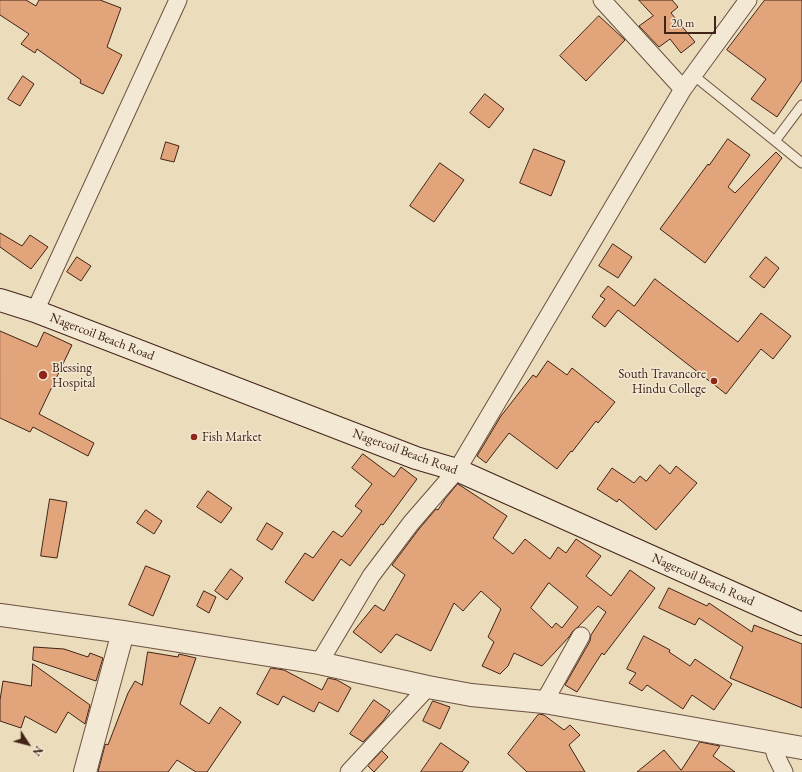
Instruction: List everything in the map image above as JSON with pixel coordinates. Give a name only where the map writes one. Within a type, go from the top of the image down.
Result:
[{"type":"street","points":[[35,311],[178,0]]},
{"type":"street","points":[[602,0],[688,82]]},
{"type":"street","points":[[319,663],[371,576],[411,523],[457,470],[688,82],[748,0]]},
{"type":"street","name":"Nagercoil Beach Road","points":[[0,300],[35,311],[416,458],[457,470],[802,624]]},
{"type":"street","points":[[0,615],[123,632],[319,663],[428,688],[471,695],[544,702],[802,748]]},
{"type":"street","points":[[85,772],[123,632]]},
{"type":"street","points":[[544,702],[581,636]]},
{"type":"street","points":[[349,772],[428,688]]},
{"type":"street","points":[[772,742],[776,756],[784,772]]},
{"type":"lane","points":[[688,82],[775,141],[802,163]]},
{"type":"lane","points":[[775,141],[802,105]]},
{"type":"building","points":[[0,0],[26,0],[36,6],[39,0],[100,0],[121,8],[107,47],[122,55],[103,94],[80,83],[81,80],[37,49],[35,53],[21,44],[29,34],[0,15]]},
{"type":"building","points":[[639,0],[672,0],[678,7],[671,13],[695,42],[681,53],[670,39],[659,47],[639,26],[653,16]]},
{"type":"building","points":[[765,0],[802,0],[802,80],[777,117],[751,99],[766,79],[727,50]]},
{"type":"building","points":[[599,16],[625,40],[586,81],[560,56]]},
{"type":"building","points":[[23,76],[34,84],[20,106],[8,99]]},
{"type":"building","points":[[485,94],[504,109],[489,128],[470,113]]},
{"type":"building","points":[[728,139],[750,155],[728,187],[735,193],[776,152],[782,158],[705,263],[660,229]]},
{"type":"building","points":[[166,142],[179,146],[174,162],[161,159]]},
{"type":"building","points":[[534,149],[565,161],[551,196],[520,183]]},
{"type":"building","points":[[440,163],[464,180],[434,222],[410,206]]},
{"type":"building","points":[[0,233],[22,246],[30,235],[48,247],[31,269],[0,247]]},
{"type":"building","points":[[613,244],[632,257],[618,278],[599,266]]},
{"type":"building","points":[[77,257],[91,266],[81,281],[67,272]]},
{"type":"building","points":[[766,257],[779,268],[764,288],[750,277]]},
{"type":"building","points":[[655,279],[738,342],[761,313],[791,336],[773,359],[761,349],[726,394],[618,310],[605,327],[592,317],[605,299],[600,296],[608,286],[634,306]]},
{"type":"building","points":[[0,331],[37,347],[44,332],[72,345],[39,414],[94,443],[88,456],[33,427],[30,432],[0,418]]},
{"type":"building","points":[[548,361],[567,375],[572,368],[615,402],[598,423],[596,421],[557,469],[509,433],[486,463],[477,456],[501,416],[533,375],[536,377]]},
{"type":"building","points":[[363,454],[394,477],[401,467],[417,479],[350,566],[341,559],[313,601],[285,582],[305,553],[313,558],[333,531],[342,537],[362,511],[355,506],[372,484],[352,468]]},
{"type":"building","points":[[660,465],[670,474],[676,466],[697,483],[656,530],[619,499],[617,502],[597,489],[612,468],[634,483],[640,476],[646,481]]},
{"type":"building","points":[[458,484],[507,516],[493,538],[513,554],[525,539],[550,559],[558,547],[566,553],[576,539],[601,556],[586,576],[611,596],[630,570],[655,588],[604,655],[602,653],[577,692],[565,685],[590,641],[591,635],[606,612],[598,606],[573,631],[542,666],[514,653],[508,666],[500,674],[482,666],[494,642],[488,637],[501,609],[481,591],[463,611],[454,603],[431,651],[396,634],[381,653],[353,632],[375,605],[384,611],[405,575],[392,565],[419,529],[436,509],[438,510]],"holes":[[[549,583],[578,607],[562,628],[556,623],[552,628],[531,608]]]},
{"type":"building","points":[[208,491],[232,508],[221,523],[197,507]]},
{"type":"building","points":[[50,499],[67,502],[57,558],[41,556]]},
{"type":"building","points":[[146,510],[162,521],[154,534],[137,523]]},
{"type":"building","points":[[267,523],[283,533],[272,550],[257,540]]},
{"type":"building","points":[[146,566],[170,576],[153,616],[129,605]]},
{"type":"building","points":[[231,569],[243,578],[227,600],[215,591]]},
{"type":"building","points":[[669,588],[707,606],[709,603],[752,632],[754,625],[802,644],[802,708],[730,678],[743,647],[699,618],[695,625],[659,608]]},
{"type":"building","points":[[204,591],[216,597],[209,613],[197,606]]},
{"type":"building","points":[[644,636],[670,650],[669,652],[690,666],[695,659],[732,684],[714,710],[692,695],[683,709],[647,685],[642,691],[629,683],[636,673],[627,669]]},
{"type":"building","points":[[34,647],[64,649],[88,657],[90,653],[103,658],[96,681],[33,660]]},
{"type":"building","points":[[148,652],[178,657],[179,654],[196,658],[180,704],[209,724],[220,707],[241,722],[207,772],[196,772],[177,760],[168,772],[98,772],[105,745],[108,745],[128,693],[135,681],[142,685]]},
{"type":"building","points":[[33,664],[90,705],[85,724],[68,712],[56,733],[25,716],[21,728],[0,721],[0,700],[3,681],[31,686]]},
{"type":"building","points":[[271,668],[284,670],[322,690],[328,678],[337,680],[351,688],[338,712],[319,702],[314,712],[283,696],[278,705],[257,694]]},
{"type":"building","points":[[374,700],[390,711],[383,721],[363,742],[350,734]]},
{"type":"building","points":[[433,701],[450,707],[440,729],[423,721]]},
{"type":"building","points":[[539,714],[544,715],[564,730],[570,725],[580,735],[569,745],[585,772],[527,772],[508,754]]},
{"type":"building","points":[[700,742],[720,746],[713,756],[735,772],[637,772],[664,750],[681,770]]},
{"type":"building","points":[[441,743],[469,762],[462,772],[421,772]]},
{"type":"building","points":[[382,751],[388,757],[374,772],[368,766]]},
{"type":"place","name":"Blessing Hospital","points":[[43,375]]},
{"type":"place","name":"South Travancore Hindu College","points":[[714,381]]},
{"type":"place","name":"Fish Market","points":[[194,437]]}]
